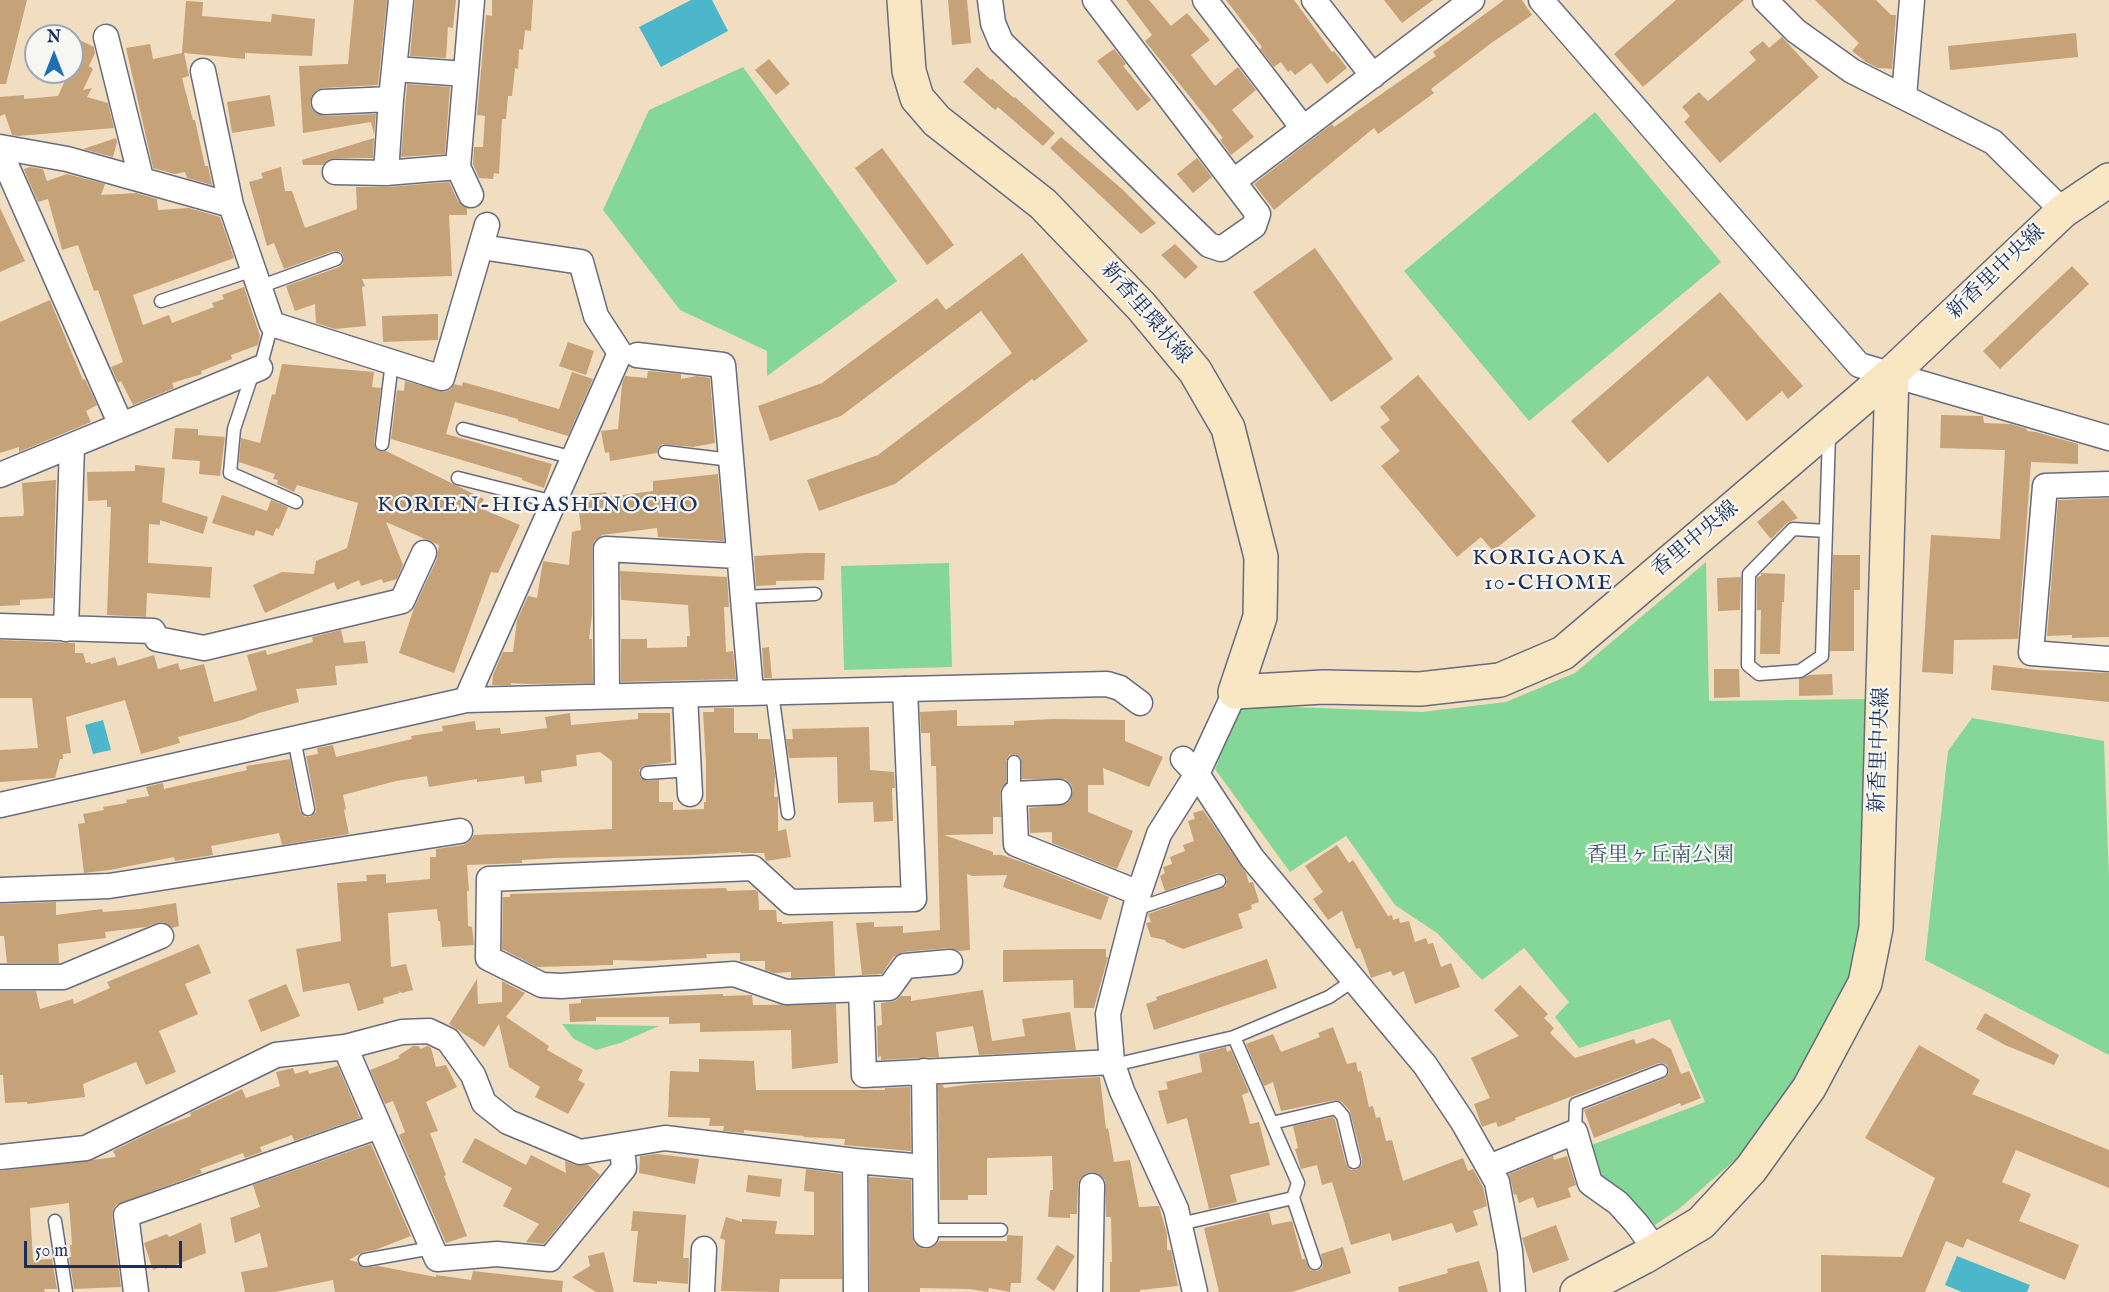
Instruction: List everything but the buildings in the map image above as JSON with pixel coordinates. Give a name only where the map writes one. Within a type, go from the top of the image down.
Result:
[{"type":"street","points":[[386,173],[401,0]]},
{"type":"street","points":[[471,195],[458,167],[472,0]]},
{"type":"street","name":"新香里環状線","points":[[904,0],[909,71],[917,98],[937,121],[1043,204],[1141,306],[1195,371],[1228,428],[1261,557],[1260,617],[1235,692]]},
{"type":"street","points":[[990,0],[993,23],[1002,42],[1209,244],[1221,249],[1254,226],[1258,214],[1095,0]]},
{"type":"street","points":[[1204,0],[1303,128]]},
{"type":"street","points":[[1314,0],[1373,76]]},
{"type":"street","points":[[1234,181],[1473,0]]},
{"type":"street","points":[[1541,0],[1859,365],[2108,436]]},
{"type":"street","points":[[1765,0],[1796,31],[1852,71],[1993,142],[2063,211]]},
{"type":"street","points":[[1904,97],[1912,0]]},
{"type":"street","points":[[106,37],[141,178]]},
{"type":"street","points":[[395,69],[466,74]]},
{"type":"street","points":[[203,71],[231,205],[272,324],[442,378],[484,236],[580,262],[596,316],[620,353],[466,700]]},
{"type":"street","points":[[324,102],[391,99]]},
{"type":"street","points":[[0,147],[67,159],[231,205]]},
{"type":"street","points":[[0,152],[121,425]]},
{"type":"street","points":[[335,172],[386,173],[458,167]]},
{"type":"street","name":"新香里中央線","points":[[1577,1292],[1701,1223],[1751,1169],[1809,1088],[1865,983],[1876,928],[1892,373],[2063,211],[2109,180]]},
{"type":"street","points":[[638,355],[723,365],[742,597],[762,692]]},
{"type":"street","points":[[0,475],[257,369]]},
{"type":"street","name":"香里中央線","points":[[1235,692],[1323,687],[1420,689],[1500,680],[1563,653],[1892,373]]},
{"type":"street","points":[[66,629],[72,447]]},
{"type":"street","points":[[2109,484],[2045,486],[2031,653],[2109,659]]},
{"type":"street","points":[[607,696],[606,549],[738,556]]},
{"type":"street","points":[[0,626],[153,631],[157,639],[204,648],[402,601],[424,553]]},
{"type":"street","points":[[0,805],[466,700],[1107,684],[1120,688],[1140,703]]},
{"type":"street","points":[[905,689],[914,899],[790,902],[753,868],[489,879],[488,958],[542,985],[561,986],[734,974],[786,992],[889,988],[905,966],[950,962]]},
{"type":"street","points":[[1195,1292],[1176,1209],[1122,1091],[1113,1064],[1108,1014],[1138,901],[1159,834],[1190,766],[1235,692]]},
{"type":"street","points":[[685,696],[689,782]]},
{"type":"street","points":[[1190,766],[1252,858],[1425,1065],[1463,1122],[1497,1182],[1510,1251],[1513,1292]]},
{"type":"street","points":[[1059,792],[1014,794],[1016,844],[1138,901]]},
{"type":"street","points":[[0,890],[109,886],[460,831]]},
{"type":"street","points":[[0,977],[63,977],[161,936]]},
{"type":"street","points":[[861,989],[864,1075],[1113,1064]]},
{"type":"street","points":[[0,1157],[86,1148],[276,1055],[345,1047],[402,1032],[429,1030],[448,1040],[473,1075],[484,1103],[508,1122],[580,1152],[622,1147],[665,1138],[925,1167]]},
{"type":"street","points":[[345,1047],[436,1259],[497,1254],[550,1259],[624,1168],[622,1147]]},
{"type":"street","points":[[924,1071],[926,1233]]},
{"type":"street","points":[[136,1292],[126,1215],[379,1126]]},
{"type":"street","points":[[1489,1167],[1575,1132],[1590,1183],[1618,1203],[1656,1250]]},
{"type":"street","points":[[855,1161],[856,1292]]},
{"type":"street","points":[[1090,1292],[1092,1186]]},
{"type":"street","points":[[702,1292],[704,1249]]},
{"type":"lane","points":[[160,301],[336,259]]},
{"type":"lane","points":[[272,324],[234,429],[230,473],[296,502]]},
{"type":"lane","points":[[382,444],[392,362]]},
{"type":"lane","points":[[1826,531],[1792,529],[1749,574],[1748,665],[1759,674],[1800,671],[1822,656],[1826,531],[1829,427]]},
{"type":"lane","points":[[463,429],[574,458]]},
{"type":"lane","points":[[665,452],[731,460]]},
{"type":"lane","points":[[458,478],[554,502]]},
{"type":"lane","points":[[742,597],[815,594]]},
{"type":"lane","points":[[762,692],[788,813]]},
{"type":"lane","points":[[294,739],[308,809]]},
{"type":"lane","points":[[1014,762],[1014,794]]},
{"type":"lane","points":[[647,773],[689,782]]},
{"type":"lane","points":[[1138,901],[1219,881]]},
{"type":"lane","points":[[1113,1064],[1234,1037],[1329,997],[1354,980]]},
{"type":"lane","points":[[1234,1037],[1298,1184],[1293,1198],[1315,1263]]},
{"type":"lane","points":[[1575,1132],[1576,1104],[1661,1071]]},
{"type":"lane","points":[[1272,1123],[1336,1108],[1343,1116],[1354,1162]]},
{"type":"lane","points":[[1180,1224],[1293,1198]]},
{"type":"lane","points":[[55,1221],[66,1292]]},
{"type":"lane","points":[[926,1233],[1002,1230]]},
{"type":"lane","points":[[365,1260],[432,1248]]},
{"type":"green space","points":[[743,67],[897,281],[767,376],[767,351],[680,310],[603,210],[649,110]]},
{"type":"green space","points":[[1595,112],[1721,262],[1529,421],[1404,271]]},
{"type":"green space","name":"香里ヶ丘南公園","points":[[1706,562],[1709,701],[1868,699],[1861,926],[1851,978],[1797,1080],[1736,1159],[1680,1208],[1655,1225],[1605,1183],[1589,1146],[1705,1102],[1670,1019],[1579,1048],[1555,1017],[1569,1002],[1524,948],[1482,980],[1437,933],[1395,905],[1346,836],[1290,872],[1215,769],[1241,705],[1422,712],[1506,702],[1575,673]]},
{"type":"green space","points":[[949,563],[952,667],[844,670],[841,566]]},
{"type":"green space","points":[[1972,718],[2104,741],[2109,879],[2109,1055],[1925,960],[1948,751]]},
{"type":"green space","points":[[562,1024],[659,1026],[620,1043],[596,1050],[574,1039]]},
{"type":"water","points":[[691,0],[712,0],[728,31],[661,67],[639,27]]},
{"type":"water","points":[[103,720],[111,750],[93,754],[85,725]]},
{"type":"water","points":[[1957,1256],[2030,1285],[2027,1292],[1962,1292],[1945,1285]]},
{"type":"district","name":"KORIEN-HIGASHINOCHO","points":[[538,506]]},
{"type":"district","name":"KORIGAOKA 10-CHOME","points":[[1549,572]]}]
